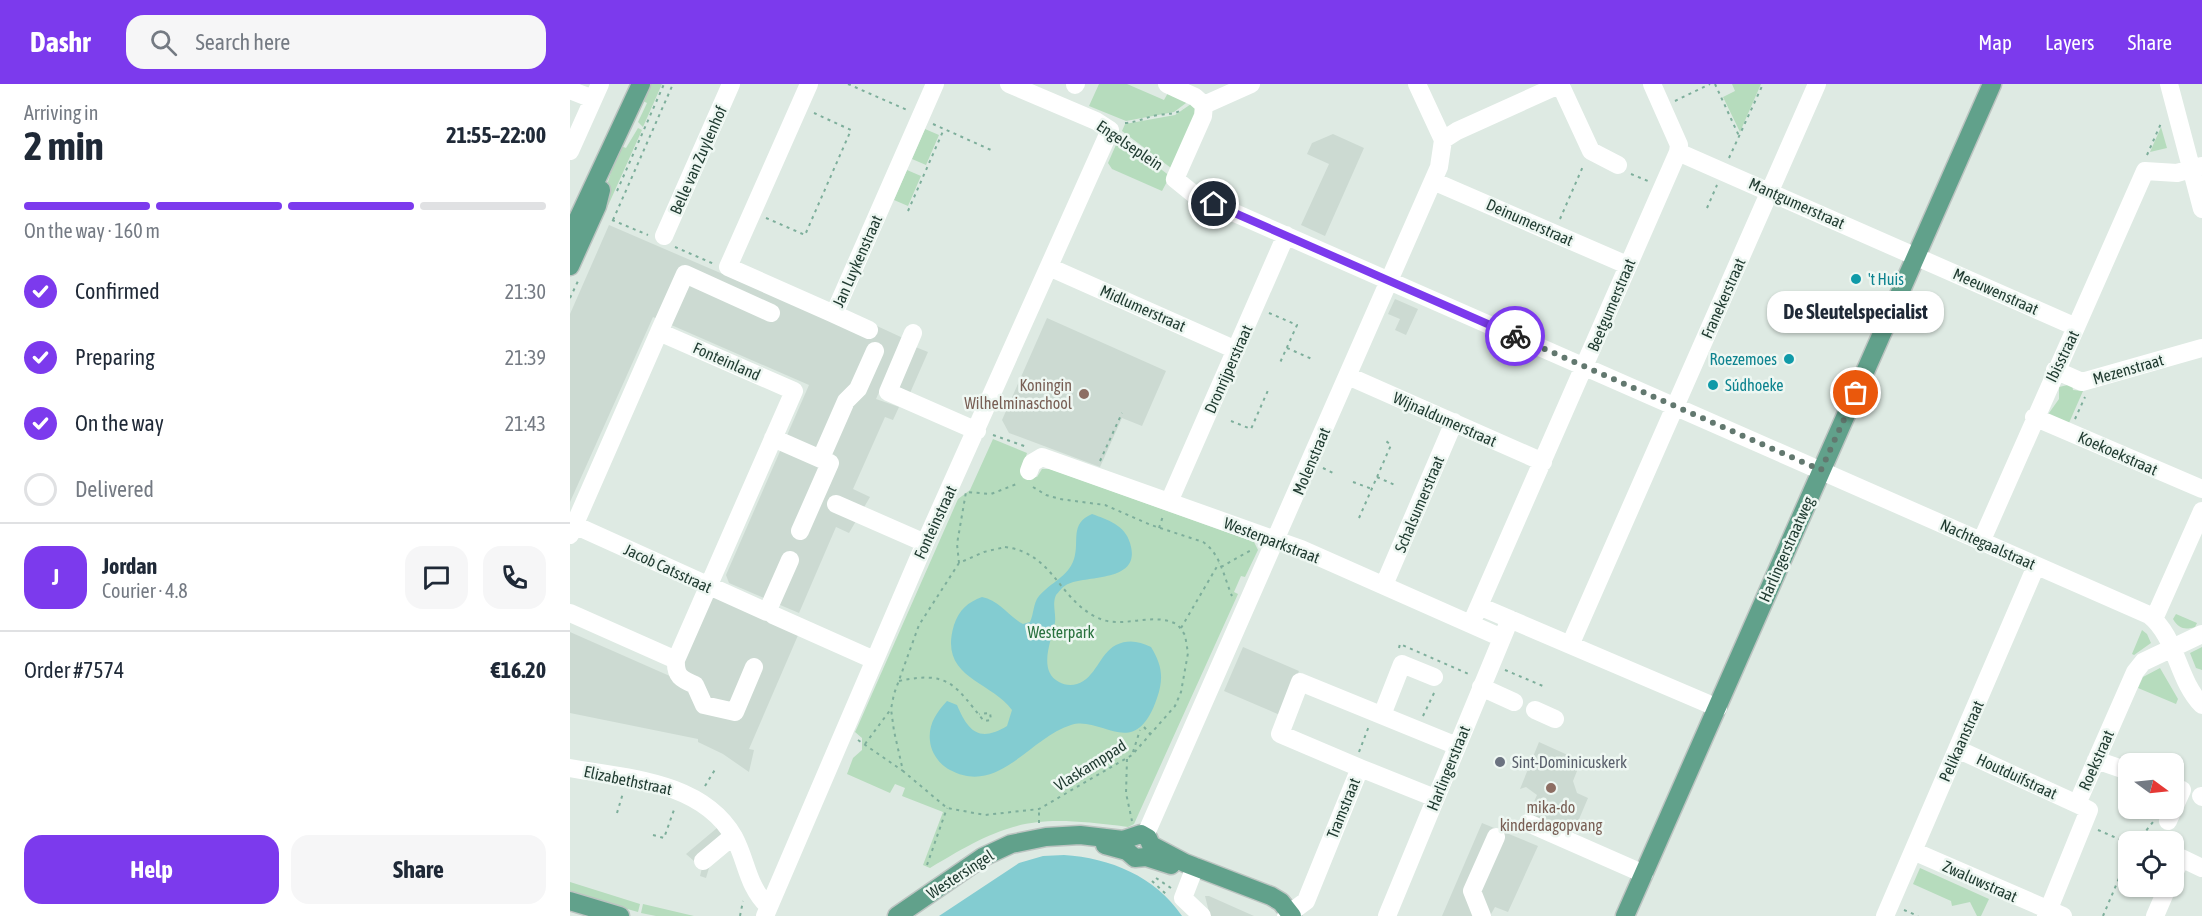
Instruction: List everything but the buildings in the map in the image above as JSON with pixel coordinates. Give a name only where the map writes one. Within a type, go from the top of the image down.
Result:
[{"type":"main road","points":[[570,266],[576,226],[597,206],[612,150],[641,84]]},
{"type":"main road","name":"Harlingerstraatweg","points":[[1625,916],[1992,84]]},
{"type":"main road","name":"Westersingel","points":[[897,916],[996,850],[1029,839],[1080,835],[1139,842],[1194,871],[1271,896],[1281,902],[1288,915]]},
{"type":"main road","points":[[570,901],[620,916]]},
{"type":"street","name":"Belle van Zuylenhof","points":[[664,236],[731,84]]},
{"type":"street","name":"Jan Luykenstraat","points":[[809,84],[728,267],[834,314],[935,84]]},
{"type":"street","name":"Engelseplein","points":[[1009,84],[1096,121],[1116,127]]},
{"type":"street","points":[[1167,84],[1199,100],[1251,84]]},
{"type":"street","points":[[1417,84],[1443,140],[1457,131],[1561,84],[1591,151],[1618,165]]},
{"type":"street","points":[[1652,84],[1679,144],[1678,152]]},
{"type":"street","name":"Franekerstraat","points":[[1570,643],[1817,84]]},
{"type":"street","points":[[570,90],[596,92],[570,151]]},
{"type":"street","points":[[2171,91],[2197,168],[2202,209]]},
{"type":"street","name":"Engelseplein","points":[[1175,179],[1203,116],[1199,100]]},
{"type":"street","name":"Fonteinstraat","points":[[765,907],[926,543],[984,433],[1049,267],[1116,127]]},
{"type":"street","name":"Molenstraat","points":[[1139,842],[1246,607],[1269,539],[1348,376],[1433,181],[1441,159],[1443,140]]},
{"type":"street","name":"Mantgumerstraat","points":[[1678,152],[1916,255]]},
{"type":"street","name":"Beetgumerstraat","points":[[1471,624],[1678,152]]},
{"type":"street","points":[[2145,171],[2177,173],[2197,168]]},
{"type":"street","name":"Ibisstraat","points":[[1981,542],[2034,417],[2145,171]]},
{"type":"street","name":"Nachtegaalstraat","points":[[1175,179],[1196,196],[2154,619]]},
{"type":"street","name":"Deinumerstraat","points":[[1433,181],[1628,265]]},
{"type":"street","name":"Dronrijperstraat","points":[[1169,502],[1286,235]]},
{"type":"street","name":"Meeuwenstraat","points":[[1916,255],[2076,327]]},
{"type":"street","name":"Midlumerstraat","points":[[1049,267],[1236,350]]},
{"type":"street","points":[[571,528],[684,274],[771,313]]},
{"type":"street","points":[[834,314],[869,330]]},
{"type":"street","name":"Fonteinland","points":[[659,332],[794,391],[676,660]]},
{"type":"street","points":[[913,333],[888,392],[984,433]]},
{"type":"street","name":"Mezenstraat","points":[[2055,370],[2082,382],[2202,348]]},
{"type":"street","points":[[820,458],[846,401],[858,389],[875,351]]},
{"type":"street","name":"Wijnaldumerstraat","points":[[1348,376],[1543,462]]},
{"type":"street","name":"Koekoekstraat","points":[[2034,417],[2202,489]]},
{"type":"street","name":"Schalsumerstraat","points":[[1384,585],[1454,422]]},
{"type":"street","points":[[773,438],[830,462],[800,531]]},
{"type":"street","name":"Westerparkstraat","points":[[1030,470],[1052,460],[1269,539],[1384,585],[1502,638]]},
{"type":"street","points":[[836,504],[926,543]]},
{"type":"street","points":[[2202,511],[2154,619],[2171,648],[2190,690],[2202,705]]},
{"type":"street","name":"Jacob Catsstraat","points":[[571,528],[708,585],[874,660]]},
{"type":"street","points":[[770,614],[790,560]]},
{"type":"street","name":"Pelikaanstraat","points":[[1885,916],[2036,566]]},
{"type":"street","points":[[1479,606],[1718,708]]},
{"type":"street","points":[[570,613],[676,660],[677,674],[681,679],[695,685],[704,705],[735,712],[754,667]]},
{"type":"street","name":"Harlingerstraat","points":[[1387,916],[1510,620]]},
{"type":"street","name":"Roekstraat","points":[[2083,824],[2089,810],[2077,804],[2137,669],[2171,648],[2202,634]]},
{"type":"street","points":[[1378,714],[1402,664],[1440,675]]},
{"type":"street","points":[[1357,766],[1280,734],[1300,682],[1457,746]]},
{"type":"street","points":[[1481,687],[1514,702]]},
{"type":"street","points":[[1535,710],[1555,719]]},
{"type":"street","name":"Houtduifstraat","points":[[1957,749],[2077,804]]},
{"type":"street","points":[[2096,760],[2118,768]]},
{"type":"street","name":"Tramstraat","points":[[1288,915],[1306,901],[1357,766],[1435,798]]},
{"type":"street","name":"Elizabethstraat","points":[[570,768],[679,791],[712,811],[733,836],[751,884],[765,907]]},
{"type":"street","points":[[1528,823],[1644,874]]},
{"type":"street","points":[[2052,914],[2083,824]]},
{"type":"street","points":[[703,861],[733,836]]},
{"type":"street","points":[[1482,916],[1472,891],[1496,837]]},
{"type":"street","name":"Zwaluwstraat","points":[[1913,851],[2052,914]]},
{"type":"street","points":[[2184,859],[2202,867]]},
{"type":"street","points":[[1194,871],[1183,898],[1202,916]]},
{"type":"street","points":[[2155,916],[2163,897]]},
{"type":"path","points":[[613,220],[673,84]]},
{"type":"path","points":[[848,84],[921,116]]},
{"type":"path","points":[[1662,107],[1710,84]]},
{"type":"path","points":[[1715,84],[1739,136]]},
{"type":"path","points":[[1707,208],[1763,84]]},
{"type":"path","points":[[2145,171],[2143,165],[2171,91]]},
{"type":"path","name":"Engelseplein","points":[[1175,179],[1171,172],[1116,131],[1116,127],[1139,122],[1156,115],[1179,112],[1199,100]]},
{"type":"path","points":[[763,217],[805,235],[851,130],[810,112]]},
{"type":"path","points":[[908,211],[944,129],[991,150]]},
{"type":"path","points":[[1554,232],[1591,151]]},
{"type":"path","points":[[1618,165],[1621,169],[1662,188]]},
{"type":"path","points":[[1260,309],[1297,325],[1279,365]]},
{"type":"path","points":[[1287,348],[1312,359]]},
{"type":"path","points":[[2070,432],[2089,388],[2087,380]]},
{"type":"path","points":[[1231,421],[1251,429],[1269,388]]},
{"type":"path","points":[[1098,466],[1122,413]]},
{"type":"path","points":[[984,433],[1029,448],[1030,470],[1046,495],[1105,505],[1210,547],[1221,567],[1231,594],[1236,602],[1246,607]]},
{"type":"path","points":[[1359,519],[1391,445],[1386,441]]},
{"type":"path","points":[[1320,467],[1335,474]]},
{"type":"path","points":[[959,563],[957,544],[966,492],[991,494],[1018,483],[1030,470]]},
{"type":"path","points":[[1377,477],[1395,485]]},
{"type":"path","points":[[1353,482],[1372,489]]},
{"type":"path","points":[[1221,567],[1269,539]]},
{"type":"path","points":[[865,744],[891,709],[919,625],[959,563],[995,548],[1018,549],[1040,561],[1089,612],[1105,621],[1155,618],[1167,620],[1181,628],[1219,563]]},
{"type":"path","name":"Vlaskamppad","points":[[858,740],[903,771],[947,808],[985,815],[1040,809],[1128,759],[1175,706],[1181,692],[1188,653],[1181,628]]},
{"type":"path","points":[[1491,664],[1543,686]]},
{"type":"path","points":[[1418,730],[1440,675]]},
{"type":"path","points":[[899,681],[916,676],[938,678],[964,695],[979,714]]},
{"type":"path","points":[[891,709],[903,771]]},
{"type":"path","points":[[1357,766],[1378,714]]},
{"type":"path","points":[[1144,727],[1151,735]]},
{"type":"path","points":[[1132,755],[1140,730]]},
{"type":"path","points":[[1128,759],[1126,793],[1139,842]]},
{"type":"path","points":[[704,788],[716,768]]},
{"type":"path","points":[[617,813],[624,790]]},
{"type":"path","points":[[653,835],[664,838],[679,791]]},
{"type":"path","points":[[927,865],[947,808]]},
{"type":"path","points":[[1039,823],[1040,809]]},
{"type":"path","points":[[2083,824],[2118,839]]},
{"type":"path","points":[[2103,916],[2118,881]]},
{"type":"shaded area","points":[[1333,134],[1364,148],[1325,236],[1301,225],[1329,164],[1307,154],[1312,143]]},
{"type":"shaded area","points":[[609,225],[871,338],[877,326],[903,338],[876,399],[899,407],[893,420],[885,417],[853,489],[870,497],[849,533],[836,527],[799,613],[729,583],[726,575],[809,385],[653,317],[570,502],[570,314]]},
{"type":"shaded area","points":[[1395,299],[1418,309],[1406,335],[1395,330],[1400,319],[1388,314]]},
{"type":"shaded area","name":"Koningin Wilhelminaschool","points":[[1047,318],[1166,371],[1142,426],[1122,418],[1100,467],[1009,433],[1002,420]]},
{"type":"shaded area","points":[[913,346],[928,352],[910,393],[896,386]]},
{"type":"shaded area","points":[[711,595],[799,633],[749,749],[754,750],[749,772],[723,754],[698,742],[698,739],[570,713],[570,632],[672,677]]},
{"type":"shaded area","points":[[1243,647],[1299,671],[1280,715],[1224,691]]},
{"type":"shaded area","name":"mika-do kinderdagopvang","points":[[1539,742],[1581,761],[1573,781],[1577,793],[1588,798],[1574,831],[1570,830],[1568,834],[1527,817],[1537,795],[1526,787],[1520,789]]},
{"type":"shaded area","points":[[1482,823],[1538,846],[1508,912],[1495,907],[1490,916],[1442,916]]},
{"type":"shaded area","points":[[717,828],[726,841],[709,868],[706,878],[700,876],[702,868],[686,854]]},
{"type":"shaded area","points":[[1205,896],[1209,896],[1254,916],[1210,916]]},
{"type":"green space","points":[[648,84],[662,84],[643,127],[638,122],[647,103],[641,100]]},
{"type":"green space","points":[[1099,84],[1127,84],[1164,100],[1169,91],[1190,100],[1174,112],[1126,121],[1089,106]]},
{"type":"green space","points":[[1732,84],[1761,84],[1740,132],[1723,97],[1735,91]]},
{"type":"green space","points":[[1191,104],[1197,109],[1171,168],[1122,131],[1125,124],[1175,115]]},
{"type":"green space","points":[[2161,127],[2167,148],[2150,152]]},
{"type":"green space","points":[[638,128],[642,130],[598,228],[594,226],[621,146],[626,148]]},
{"type":"green space","points":[[925,129],[939,135],[926,165],[912,159]]},
{"type":"green space","points":[[1119,138],[1170,176],[1162,191],[1112,169],[1108,163]]},
{"type":"green space","points":[[907,170],[921,176],[908,206],[894,200]]},
{"type":"green space","points":[[2072,384],[2073,390],[2083,391],[2069,423],[2052,420],[2049,413],[2059,399],[2059,387]]},
{"type":"green space","name":"Westerpark","points":[[993,439],[1027,453],[1021,472],[1037,477],[1042,469],[1050,469],[1254,542],[1258,550],[1245,577],[1241,576],[1234,592],[1238,594],[1134,824],[1128,827],[1069,821],[1024,824],[982,839],[930,868],[923,865],[943,812],[902,796],[905,788],[895,784],[890,793],[847,774],[853,758],[862,750],[862,738],[855,732],[958,499],[970,490]]},
{"type":"green space","points":[[2176,614],[2197,623],[2195,627],[2180,627],[2173,619]]},
{"type":"green space","points":[[2142,630],[2147,634],[2151,643],[2134,655],[2132,654]]},
{"type":"green space","points":[[2202,647],[2202,670],[2196,668],[2190,653]]},
{"type":"green space","points":[[2160,668],[2178,699],[2176,704],[2138,688],[2143,677]]},
{"type":"green space","points":[[1920,868],[1989,899],[1981,916],[1977,916],[1970,902],[1952,906],[1951,901],[1913,884]]},
{"type":"green space","points":[[570,882],[640,904],[638,912],[570,893]]},
{"type":"green space","points":[[643,904],[694,916],[656,916],[641,913]]},
{"type":"water","points":[[1092,514],[1120,527],[1128,537],[1132,556],[1128,565],[1120,571],[1074,582],[1065,586],[1056,595],[1055,622],[1047,662],[1049,670],[1052,677],[1059,682],[1075,685],[1089,677],[1105,654],[1116,645],[1134,642],[1151,647],[1160,666],[1161,684],[1148,717],[1139,728],[1128,732],[1117,732],[1083,724],[1071,725],[1041,741],[999,771],[984,776],[968,776],[950,770],[934,754],[930,735],[939,710],[947,701],[957,705],[970,728],[982,734],[989,734],[1007,726],[1012,710],[1003,700],[969,676],[953,656],[951,643],[954,625],[961,611],[972,601],[982,597],[993,601],[1023,624],[1030,622],[1039,596],[1071,565],[1076,552],[1080,523]]},
{"type":"water","points":[[1064,855],[1098,860],[1130,872],[1159,890],[1182,916],[939,916],[1019,863],[1043,856]]},
{"type":"way so far","points":[[1515,336],[1821,470],[1856,393]]},
{"type":"place","name":"'t Huis","points":[[1856,279]]},
{"type":"place","name":"Roezemoes","points":[[1789,359]]},
{"type":"place","name":"Súdhoeke","points":[[1713,385]]},
{"type":"place","name":"De Sleutelspecialist","points":[[1856,393]]},
{"type":"place","name":"Koningin Wilhelminaschool","points":[[1084,394]]},
{"type":"place","name":"Sint-Dominicuskerk","points":[[1500,762]]},
{"type":"place","name":"mika-do kinderdagopvang","points":[[1551,788]]},
{"type":"route","points":[[1214,204],[1515,336]]}]
